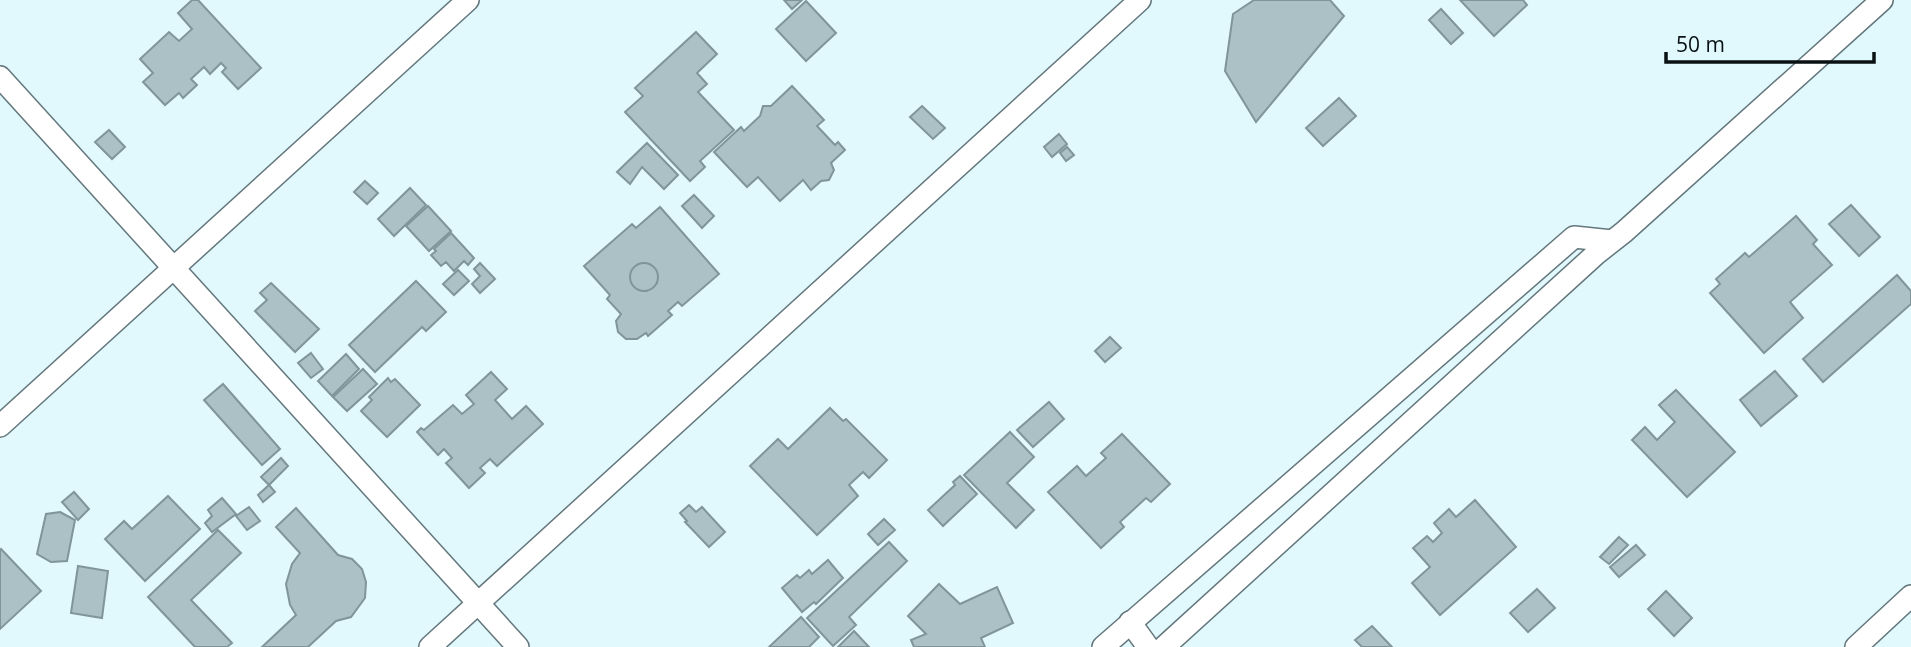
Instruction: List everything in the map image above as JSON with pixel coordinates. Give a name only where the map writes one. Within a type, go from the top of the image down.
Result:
[{"type":"street","points":[[0,426],[468,0]]},
{"type":"street","points":[[430,647],[1140,0]]},
{"type":"street","points":[[1164,647],[1881,0]]},
{"type":"street","points":[[0,77],[518,647]]},
{"type":"street","points":[[1103,647],[1574,237],[1612,241]]},
{"type":"street","points":[[1856,647],[1911,596]]},
{"type":"street","points":[[1130,622],[1148,647]]},
{"type":"building","points":[[192,0],[198,0],[261,68],[238,89],[222,72],[226,68],[221,63],[210,74],[204,67],[191,79],[197,85],[183,98],[179,93],[165,105],[143,82],[153,73],[140,59],[169,32],[179,41],[192,29],[178,13]]},
{"type":"building","points":[[784,0],[802,0],[792,9]]},
{"type":"building","points":[[1254,0],[1330,0],[1344,16],[1256,122],[1225,71],[1233,14]]},
{"type":"building","points":[[1460,0],[1523,0],[1527,5],[1494,36]]},
{"type":"building","points":[[806,1],[836,33],[806,61],[776,29]]},
{"type":"building","points":[[1441,9],[1463,33],[1451,44],[1429,20]]},
{"type":"building","points":[[696,32],[717,54],[697,73],[707,84],[698,92],[734,130],[700,161],[705,167],[690,181],[625,112],[643,96],[635,88]]},
{"type":"building","points":[[792,86],[824,120],[817,126],[835,145],[838,142],[845,150],[831,163],[834,170],[829,180],[821,181],[811,190],[803,180],[780,201],[758,177],[747,187],[714,152],[741,127],[744,131],[760,116],[763,106],[771,106]]},
{"type":"building","points":[[1339,98],[1356,116],[1323,146],[1306,128]]},
{"type":"building","points":[[922,106],[945,128],[933,139],[910,117]]},
{"type":"building","points":[[109,130],[125,147],[112,159],[95,142]]},
{"type":"building","points":[[1059,134],[1067,144],[1052,157],[1044,147]]},
{"type":"building","points":[[647,143],[678,175],[664,189],[642,167],[630,184],[617,172]]},
{"type":"building","points":[[1067,147],[1074,155],[1066,161],[1060,153]]},
{"type":"building","points":[[365,181],[378,193],[367,204],[354,192]]},
{"type":"building","points":[[410,188],[426,205],[394,236],[378,219]]},
{"type":"building","points":[[694,195],[714,216],[702,228],[682,206]]},
{"type":"building","points":[[1851,205],[1880,237],[1859,256],[1829,224]]},
{"type":"building","points":[[428,206],[451,231],[429,251],[406,226]]},
{"type":"building","points":[[660,207],[719,274],[682,306],[678,302],[668,311],[672,315],[648,336],[646,333],[637,339],[626,339],[618,332],[616,321],[621,314],[607,299],[610,295],[584,266],[632,224],[636,228]],"holes":[[[641,264],[650,265],[657,275],[657,283],[647,291],[639,290],[631,280],[631,272]]]},
{"type":"building","points":[[1796,216],[1817,240],[1813,244],[1832,265],[1790,302],[1803,318],[1764,353],[1710,293],[1720,284],[1716,279],[1745,253],[1749,257]]},
{"type":"building","points":[[451,233],[474,258],[468,265],[464,261],[454,271],[446,262],[441,266],[431,255]]},
{"type":"building","points":[[480,263],[495,279],[480,293],[472,284],[480,276],[474,269]]},
{"type":"building","points":[[644,263],[654,267],[658,277],[654,287],[644,291],[634,287],[630,277],[634,267]]},
{"type":"building","points":[[458,270],[469,281],[454,295],[443,284]]},
{"type":"building","points":[[1897,275],[1911,291],[1911,304],[1823,382],[1803,359]]},
{"type":"building","points":[[416,281],[446,312],[426,331],[422,327],[375,372],[349,345]]},
{"type":"building","points":[[271,283],[319,329],[295,352],[255,311],[267,300],[260,293]]},
{"type":"building","points":[[1110,337],[1121,348],[1105,362],[1095,351]]},
{"type":"building","points":[[311,353],[323,369],[311,378],[298,363]]},
{"type":"building","points":[[346,354],[359,369],[332,396],[318,381]]},
{"type":"building","points":[[363,369],[377,384],[347,411],[333,397]]},
{"type":"building","points":[[1775,371],[1797,396],[1761,426],[1740,400]]},
{"type":"building","points":[[491,372],[507,389],[495,400],[512,419],[526,406],[543,424],[497,466],[490,459],[480,468],[485,473],[469,488],[446,463],[452,458],[444,449],[438,455],[417,432],[421,428],[424,430],[453,405],[462,414],[474,404],[466,395]]},
{"type":"building","points":[[388,378],[391,382],[395,379],[420,405],[387,437],[361,411],[372,400],[369,397]]},
{"type":"building","points":[[223,384],[280,449],[262,465],[204,400]]},
{"type":"building","points":[[1676,390],[1735,452],[1687,497],[1632,440],[1645,427],[1657,440],[1675,422],[1659,405]]},
{"type":"building","points":[[1049,402],[1064,419],[1033,447],[1017,430]]},
{"type":"building","points":[[830,408],[843,421],[846,419],[887,460],[869,478],[863,472],[849,485],[858,496],[817,535],[750,466],[778,439],[788,449]]},
{"type":"building","points":[[1010,432],[1034,457],[1007,483],[1034,510],[1016,528],[964,475]]},
{"type":"building","points":[[1122,434],[1170,484],[1151,502],[1146,498],[1120,522],[1124,527],[1101,548],[1048,492],[1077,466],[1086,476],[1106,458],[1101,453]]},
{"type":"building","points":[[281,458],[288,466],[269,485],[261,477]]},
{"type":"building","points":[[960,476],[977,494],[943,526],[928,510],[955,485],[953,482]]},
{"type":"building","points":[[269,485],[275,492],[263,502],[258,495]]},
{"type":"building","points":[[74,492],[89,509],[78,520],[62,502]]},
{"type":"building","points":[[168,496],[200,529],[145,581],[105,539],[124,521],[132,529]]},
{"type":"building","points":[[222,498],[236,514],[212,532],[205,523],[212,516],[208,510]]},
{"type":"building","points":[[1475,500],[1516,547],[1440,615],[1412,583],[1430,567],[1413,548],[1427,536],[1433,542],[1442,533],[1434,523],[1449,509],[1456,517]]},
{"type":"building","points":[[689,505],[696,512],[702,507],[725,532],[709,547],[680,513]]},
{"type":"building","points":[[249,507],[260,521],[247,530],[236,516]]},
{"type":"building","points":[[296,508],[338,555],[352,559],[362,569],[366,582],[365,598],[351,617],[336,621],[308,647],[262,647],[296,615],[290,605],[286,584],[292,564],[300,553],[276,527]]},
{"type":"building","points":[[60,512],[75,520],[67,561],[51,562],[37,554],[46,514]]},
{"type":"building","points":[[884,519],[895,530],[878,545],[868,534]]},
{"type":"building","points":[[218,530],[241,553],[191,600],[232,643],[227,647],[195,647],[148,597]]},
{"type":"building","points":[[1619,537],[1628,545],[1609,564],[1600,557]]},
{"type":"building","points":[[889,542],[907,561],[849,617],[856,625],[833,646],[807,618]]},
{"type":"building","points":[[1636,545],[1645,555],[1619,577],[1610,567]]},
{"type":"building","points":[[0,550],[41,591],[0,629]]},
{"type":"building","points":[[828,560],[843,578],[816,604],[814,602],[802,612],[782,588],[797,575],[800,578],[809,570],[812,574]]},
{"type":"building","points":[[78,566],[108,571],[102,618],[71,613]]},
{"type":"building","points":[[939,584],[960,604],[997,587],[1013,623],[981,638],[985,647],[914,647],[911,640],[926,634],[908,616]]},
{"type":"building","points":[[1537,589],[1555,608],[1528,632],[1510,613]]},
{"type":"building","points":[[1666,591],[1692,618],[1674,636],[1648,609]]},
{"type":"building","points":[[801,617],[819,637],[809,647],[769,647]]},
{"type":"building","points":[[1372,626],[1392,647],[1362,647],[1355,640]]},
{"type":"building","points":[[854,631],[869,647],[838,647]]}]
